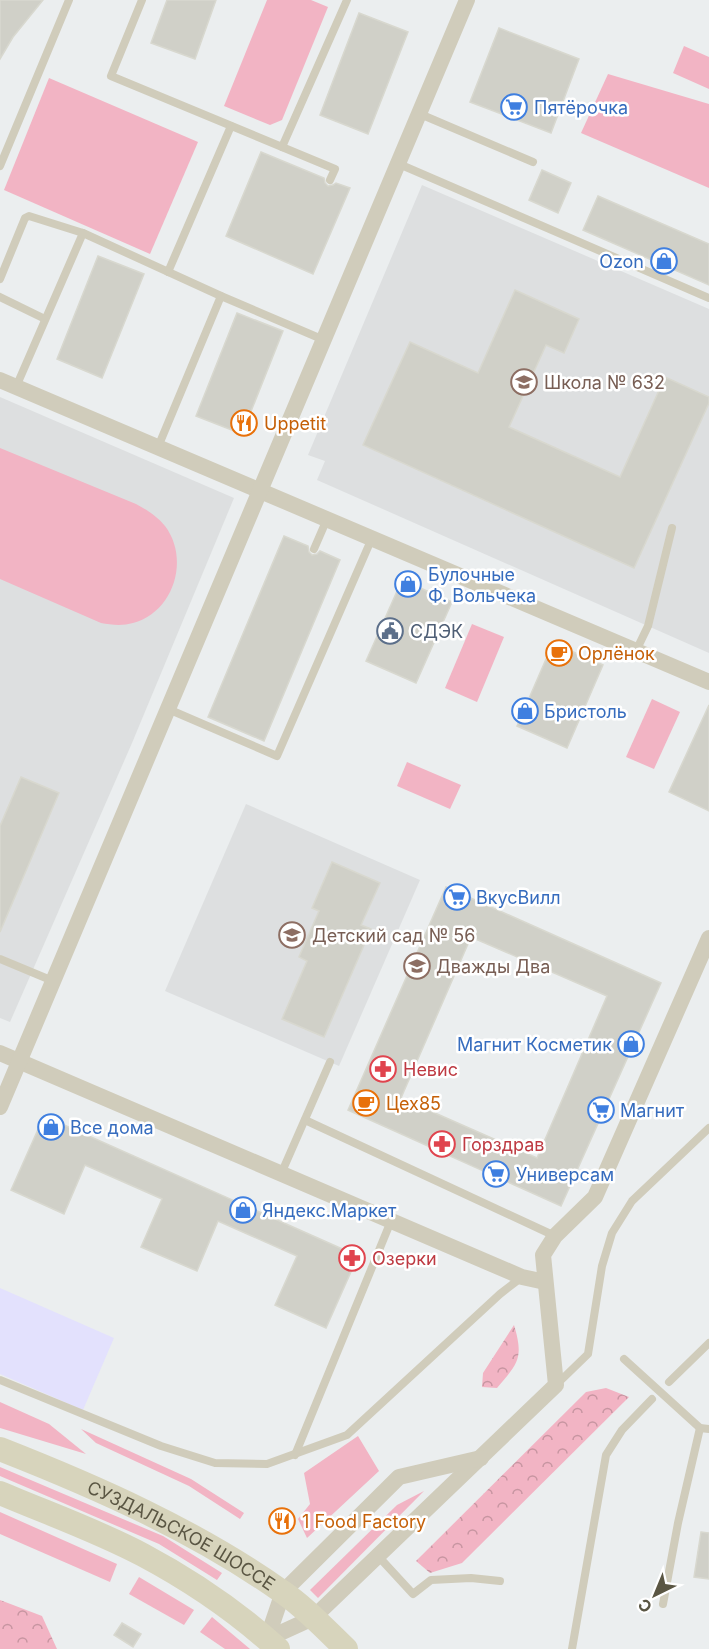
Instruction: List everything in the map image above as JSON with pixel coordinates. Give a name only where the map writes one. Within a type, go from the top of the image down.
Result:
[{"type":"main road","name":"СУЗДАЛЬСКОЕ ШОССЕ","points":[[0,1449],[109,1494],[199,1541],[283,1592],[346,1649]]},
{"type":"main road","name":"СУЗДАЛЬСКОЕ ШОССЕ","points":[[0,1493],[141,1554],[176,1573],[230,1608],[273,1644]]},
{"type":"street","points":[[0,1107],[467,0]]},
{"type":"street","points":[[0,380],[709,682]]},
{"type":"street","points":[[273,1644],[313,1618],[556,1385],[543,1255],[555,1236],[595,1197],[709,938]]},
{"type":"street","points":[[0,1053],[522,1277],[545,1282]]},
{"type":"street","points":[[273,1644],[283,1592],[399,1477],[482,1458]]},
{"type":"lane","points":[[0,166],[69,0]]},
{"type":"lane","points":[[142,0],[111,76],[334,169],[330,180]]},
{"type":"lane","points":[[282,147],[347,0]]},
{"type":"lane","points":[[420,114],[533,162]]},
{"type":"lane","points":[[168,272],[231,126]]},
{"type":"lane","points":[[399,164],[709,298]]},
{"type":"lane","points":[[0,279],[26,218],[29,216],[83,233],[324,340]]},
{"type":"lane","points":[[16,387],[83,233]]},
{"type":"lane","points":[[158,447],[221,296]]},
{"type":"lane","points":[[0,297],[45,318]]},
{"type":"lane","points":[[314,549],[327,519]]},
{"type":"lane","points":[[636,651],[648,626],[672,528]]},
{"type":"lane","points":[[168,709],[276,756],[372,538]]},
{"type":"lane","points":[[0,959],[53,981]]},
{"type":"lane","points":[[281,1174],[330,1062]]},
{"type":"lane","points":[[305,1120],[555,1236]]},
{"type":"lane","points":[[556,1385],[588,1354],[602,1266],[612,1233],[632,1201],[709,1128]]},
{"type":"lane","points":[[295,1455],[391,1221]]},
{"type":"lane","points":[[0,1380],[161,1446],[215,1462],[267,1464],[347,1435],[500,1294],[522,1277]]},
{"type":"lane","points":[[669,1382],[709,1343]]},
{"type":"lane","points":[[624,1359],[705,1429],[678,1523],[663,1604]]},
{"type":"lane","points":[[572,1649],[606,1455],[622,1430],[652,1399]]},
{"type":"lane","points":[[378,1556],[412,1594],[431,1580],[471,1578],[500,1581]]},
{"type":"shaded area","name":"Школа № 632","points":[[422,185],[709,309],[709,653],[317,480],[325,461],[308,455]]},
{"type":"shaded area","points":[[0,397],[234,498],[132,743],[10,1022],[0,1018]]},
{"type":"shaded area","name":"Детский сад № 56","points":[[246,804],[420,880],[339,1066],[165,991]]},
{"type":"shaded area","points":[[0,1288],[114,1338],[83,1410],[0,1374]]},
{"type":"green space","points":[[267,0],[311,0],[328,7],[282,120],[270,125],[224,106]]},
{"type":"green space","points":[[684,46],[709,57],[709,89],[673,73]]},
{"type":"green space","points":[[608,74],[709,104],[709,188],[581,133]]},
{"type":"green space","points":[[49,78],[198,142],[150,254],[4,190]]},
{"type":"green space","points":[[0,448],[136,504],[162,522],[172,539],[177,568],[174,583],[159,608],[133,623],[105,624],[0,579]]},
{"type":"green space","points":[[472,624],[504,637],[477,702],[445,688]]},
{"type":"green space","points":[[652,699],[680,712],[654,769],[626,757]]},
{"type":"green space","points":[[407,762],[461,785],[450,809],[397,786]]},
{"type":"green space","points":[[514,1325],[519,1353],[514,1366],[497,1388],[482,1387],[483,1373]]},
{"type":"green space","points":[[606,1388],[629,1397],[462,1563],[430,1573],[416,1561],[586,1392]]},
{"type":"green space","points":[[0,1402],[49,1424],[86,1454],[0,1428]]},
{"type":"green space","points":[[81,1429],[191,1479],[244,1513],[240,1519],[189,1486],[96,1443]]},
{"type":"green space","points":[[358,1436],[379,1471],[307,1538],[298,1519],[310,1504],[304,1473]]},
{"type":"green space","points":[[0,1467],[163,1536],[222,1573],[217,1580],[159,1544],[0,1476]]},
{"type":"green space","points":[[424,1491],[318,1598],[310,1590],[397,1505]]},
{"type":"green space","points":[[0,1512],[117,1564],[110,1582],[0,1534]]},
{"type":"green space","points":[[139,1577],[194,1610],[184,1625],[129,1594]]},
{"type":"green space","points":[[0,1600],[42,1616],[57,1649],[0,1649]]},
{"type":"green space","points":[[212,1617],[250,1649],[225,1649],[200,1632]]},
{"type":"building","points":[[0,0],[43,0],[13,37],[0,59]]},
{"type":"building","points":[[167,0],[216,0],[195,59],[151,43]]},
{"type":"building","points":[[359,13],[408,32],[368,134],[320,115]]},
{"type":"building","points":[[499,28],[579,59],[551,133],[470,102]]},
{"type":"building","points":[[261,152],[324,178],[328,186],[336,183],[350,188],[313,274],[226,236]]},
{"type":"building","points":[[542,170],[571,183],[558,213],[529,200]]},
{"type":"building","points":[[598,196],[709,244],[709,285],[583,230]]},
{"type":"building","points":[[98,256],[144,274],[102,378],[57,359]]},
{"type":"building","points":[[515,290],[579,319],[564,353],[546,345],[509,427],[620,477],[665,377],[709,397],[709,403],[634,568],[363,445],[410,342],[478,373]]},
{"type":"building","points":[[237,313],[283,331],[242,434],[196,416]]},
{"type":"building","points":[[284,536],[308,546],[312,555],[320,551],[340,560],[264,741],[208,717]]},
{"type":"building","points":[[402,580],[452,602],[416,683],[366,661]]},
{"type":"building","points":[[553,643],[603,665],[567,748],[517,726]]},
{"type":"building","points":[[709,705],[709,811],[669,792]]},
{"type":"building","points":[[21,777],[59,793],[0,932],[0,826]]},
{"type":"building","points":[[332,862],[380,883],[361,925],[371,929],[324,1037],[282,1019],[307,961],[299,957],[319,911],[312,908]]},
{"type":"building","points":[[446,887],[661,983],[561,1206],[348,1110]],"holes":[[[471,937],[607,996],[537,1158],[401,1098]]]},
{"type":"building","points":[[44,1116],[358,1256],[326,1328],[275,1305],[297,1256],[218,1221],[197,1271],[141,1247],[162,1199],[85,1165],[64,1214],[11,1190]]},
{"type":"building","points":[[701,1532],[709,1533],[709,1579],[694,1577]]},
{"type":"building","points":[[122,1623],[141,1634],[133,1647],[114,1635]]},
{"type":"place","name":"Пятёрочка","points":[[514,107]]},
{"type":"place","name":"Ozon","points":[[664,261]]},
{"type":"place","name":"Школа № 632","points":[[524,382]]},
{"type":"place","name":"Uppetit","points":[[244,423]]},
{"type":"place","name":"Булочные Ф. Вольчека","points":[[408,584]]},
{"type":"place","name":"СДЭК","points":[[390,631]]},
{"type":"place","name":"Орлёнок","points":[[559,653]]},
{"type":"place","name":"Бристоль","points":[[525,711]]},
{"type":"place","name":"ВкусВилл","points":[[457,897]]},
{"type":"place","name":"Детский сад № 56","points":[[292,935]]},
{"type":"place","name":"Дважды Два","points":[[417,966]]},
{"type":"place","name":"Магнит Косметик","points":[[631,1044]]},
{"type":"place","name":"Невис","points":[[383,1069]]},
{"type":"place","name":"Цех85","points":[[366,1103]]},
{"type":"place","name":"Магнит","points":[[601,1110]]},
{"type":"place","name":"Все дома","points":[[51,1127]]},
{"type":"place","name":"Горздрав","points":[[442,1144]]},
{"type":"place","name":"Универсам","points":[[496,1174]]},
{"type":"place","name":"Яндекс.Маркет","points":[[243,1210]]},
{"type":"place","name":"Озерки","points":[[352,1258]]},
{"type":"place","name":"1 Food Factory","points":[[282,1521]]}]
